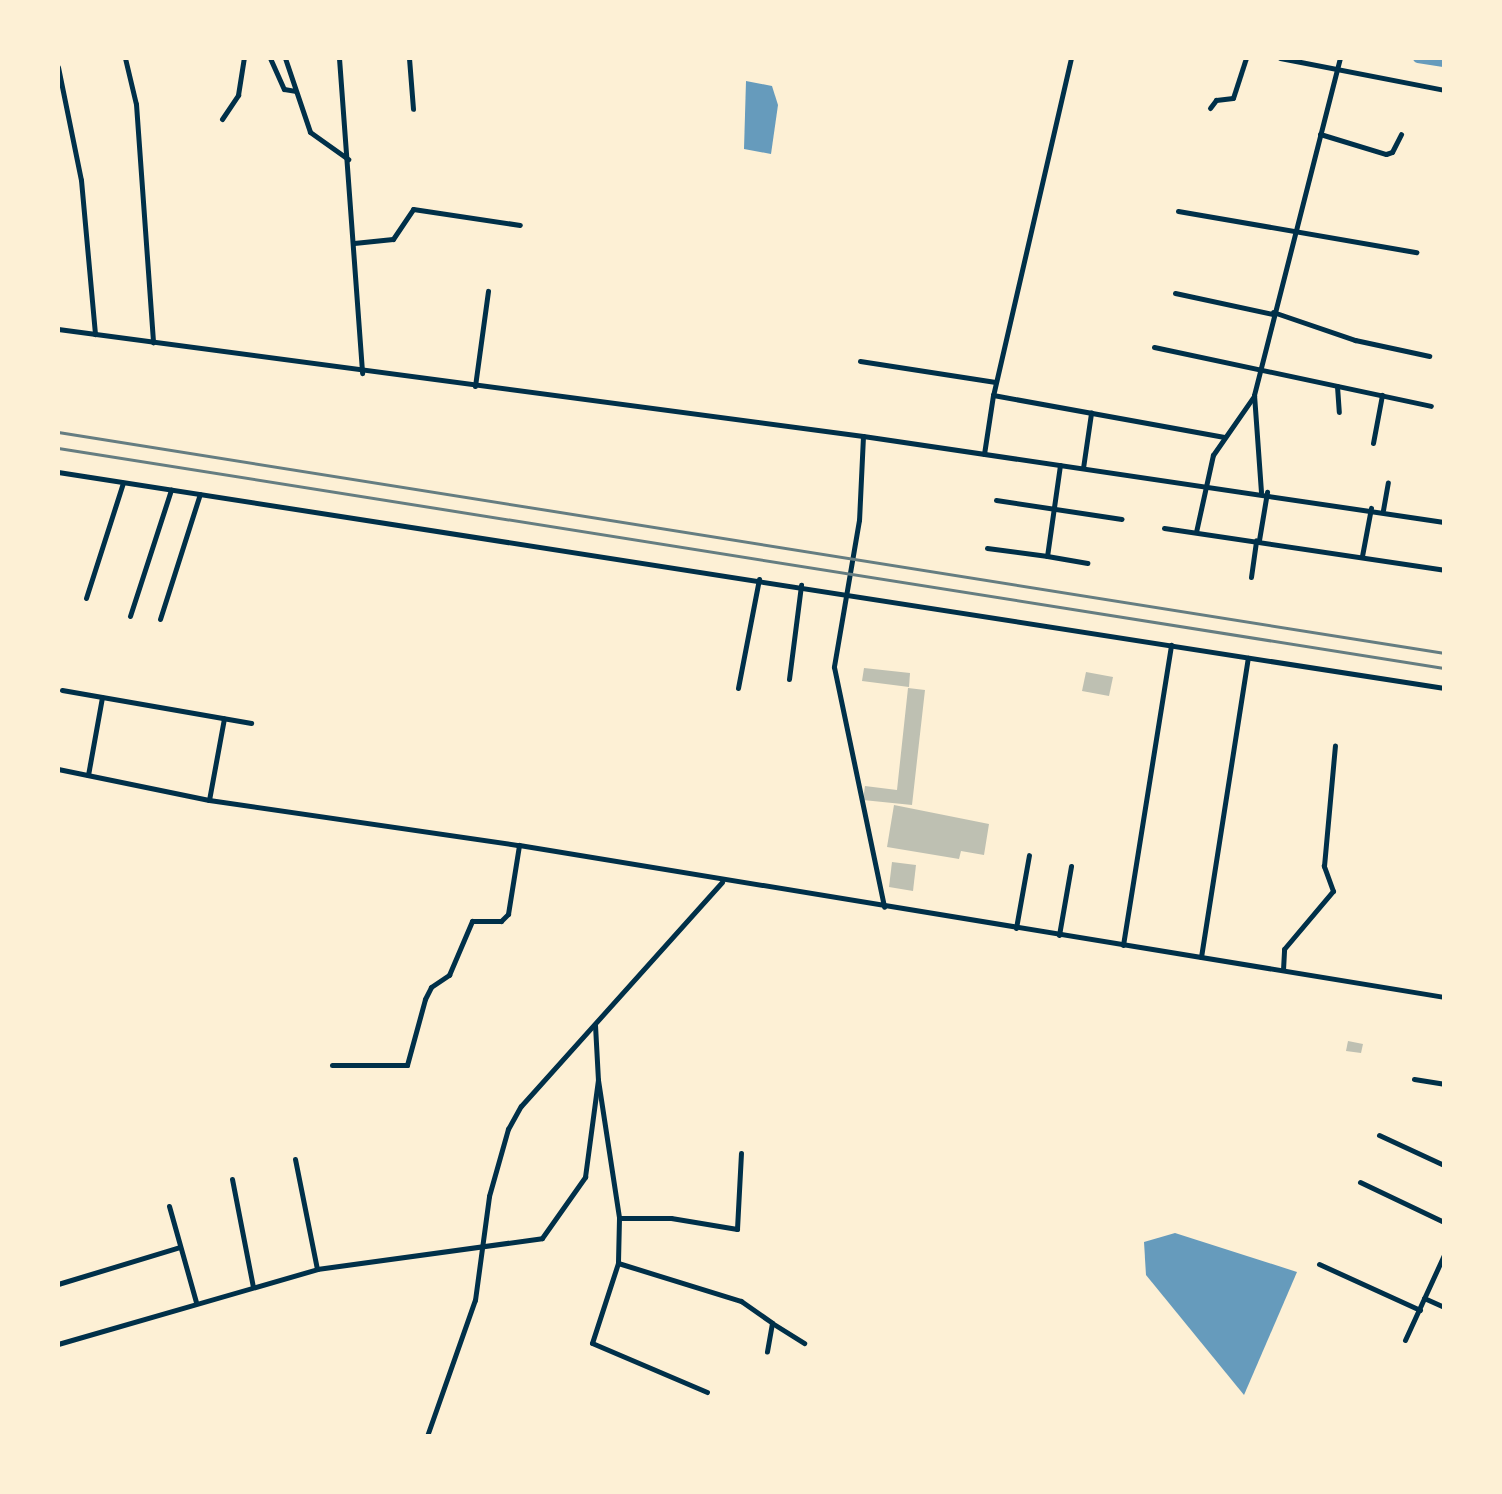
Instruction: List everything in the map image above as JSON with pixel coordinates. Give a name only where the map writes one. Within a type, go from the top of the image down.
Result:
[{"type":"street","points":[[125,58],[136,104],[153,342]]},
{"type":"street","points":[[222,119],[238,95],[244,58]]},
{"type":"street","points":[[270,58],[284,89],[295,91]]},
{"type":"street","points":[[285,58],[310,132],[348,160]]},
{"type":"street","points":[[339,58],[362,373]]},
{"type":"street","points":[[409,58],[413,109]]},
{"type":"street","points":[[984,454],[995,382],[1071,58]]},
{"type":"street","points":[[1210,108],[1220,99],[1233,98],[1246,58]]},
{"type":"street","points":[[1280,58],[1444,90]]},
{"type":"street","points":[[1196,532],[1205,486],[1224,437],[1254,395],[1340,59]]},
{"type":"street","points":[[58,67],[81,180],[95,334]]},
{"type":"street","points":[[1320,134],[1390,154],[1401,134]]},
{"type":"street","points":[[354,243],[393,239],[413,209],[520,225]]},
{"type":"street","points":[[1178,211],[1295,227],[1416,252]]},
{"type":"street","points":[[475,386],[488,291]]},
{"type":"street","points":[[1175,293],[1273,313],[1355,340],[1429,356]]},
{"type":"street","points":[[58,329],[362,373],[863,436],[1264,492],[1444,522]]},
{"type":"street","points":[[1154,347],[1431,406]]},
{"type":"street","points":[[860,361],[995,382]]},
{"type":"street","points":[[1337,386],[1339,412]]},
{"type":"street","points":[[993,395],[1224,437]]},
{"type":"street","points":[[1251,577],[1264,492],[1254,395]]},
{"type":"street","points":[[1373,443],[1382,395]]},
{"type":"street","points":[[1083,468],[1092,413]]},
{"type":"street","points":[[863,436],[859,520],[834,667],[884,907]]},
{"type":"street","points":[[1047,556],[1060,465]]},
{"type":"street","points":[[58,472],[801,585],[1444,688]]},
{"type":"street","points":[[1383,510],[1388,482]]},
{"type":"street","points":[[86,598],[123,483]]},
{"type":"street","points":[[130,616],[171,490]]},
{"type":"street","points":[[160,619],[200,494]]},
{"type":"street","points":[[996,500],[1122,519]]},
{"type":"street","points":[[1362,556],[1371,508]]},
{"type":"street","points":[[1164,528],[1444,570]]},
{"type":"street","points":[[987,548],[1087,563]]},
{"type":"street","points":[[738,688],[759,579]]},
{"type":"street","points":[[789,679],[801,585]]},
{"type":"street","points":[[1123,945],[1171,645]]},
{"type":"street","points":[[1201,957],[1248,658]]},
{"type":"street","points":[[62,690],[251,723]]},
{"type":"street","points":[[88,775],[102,697]]},
{"type":"street","points":[[209,800],[224,718]]},
{"type":"street","points":[[1283,970],[1284,949],[1333,891],[1324,866],[1335,745]]},
{"type":"street","points":[[58,769],[209,800],[519,845],[723,881],[1444,997]]},
{"type":"street","points":[[332,1065],[407,1065],[425,999],[431,987],[449,975],[472,921],[501,921],[508,914],[519,845]]},
{"type":"street","points":[[1016,928],[1029,855]]},
{"type":"street","points":[[1059,935],[1071,866]]},
{"type":"street","points":[[427,1436],[475,1300],[480,1245],[508,1129],[521,1106],[723,881]]},
{"type":"street","points":[[595,1024],[598,1080],[619,1218],[618,1263],[592,1343],[707,1392]]},
{"type":"street","points":[[1414,1079],[1444,1084]]},
{"type":"street","points":[[58,1344],[317,1269],[542,1238],[555,1226],[585,1177],[598,1080]]},
{"type":"street","points":[[1379,1135],[1444,1165]]},
{"type":"street","points":[[619,1218],[671,1218],[737,1229],[741,1153]]},
{"type":"street","points":[[295,1159],[317,1269]]},
{"type":"street","points":[[232,1179],[253,1287]]},
{"type":"street","points":[[1360,1182],[1444,1222]]},
{"type":"street","points":[[169,1206],[196,1302]]},
{"type":"street","points":[[58,1284],[180,1247]]},
{"type":"street","points":[[1405,1340],[1444,1255]]},
{"type":"street","points":[[618,1263],[721,1293],[804,1343]]},
{"type":"street","points":[[1319,1264],[1420,1310]]},
{"type":"street","points":[[1424,1298],[1444,1307]]},
{"type":"street","points":[[767,1352],[772,1323]]},
{"type":"water","points":[[746,81],[772,86],[778,105],[771,154],[744,149]]},
{"type":"water","points":[[1175,1233],[1297,1272],[1244,1395],[1146,1275],[1144,1242]]},
{"type":"building","points":[[864,668],[910,673],[909,687],[862,681]]},
{"type":"building","points":[[1086,672],[1113,677],[1109,696],[1082,691]]},
{"type":"building","points":[[908,688],[925,690],[912,805],[863,800],[865,786],[897,790]]},
{"type":"building","points":[[894,805],[989,824],[984,855],[961,851],[959,859],[887,847]]},
{"type":"building","points":[[892,862],[916,865],[913,891],[889,887]]},
{"type":"building","points":[[1348,1041],[1363,1044],[1361,1053],[1346,1051]]},
{"type":"waterway","points":[[1418,58],[1444,62]]},
{"type":"railway","points":[[58,432],[1444,653]]},
{"type":"railway","points":[[58,448],[1444,668]]}]
